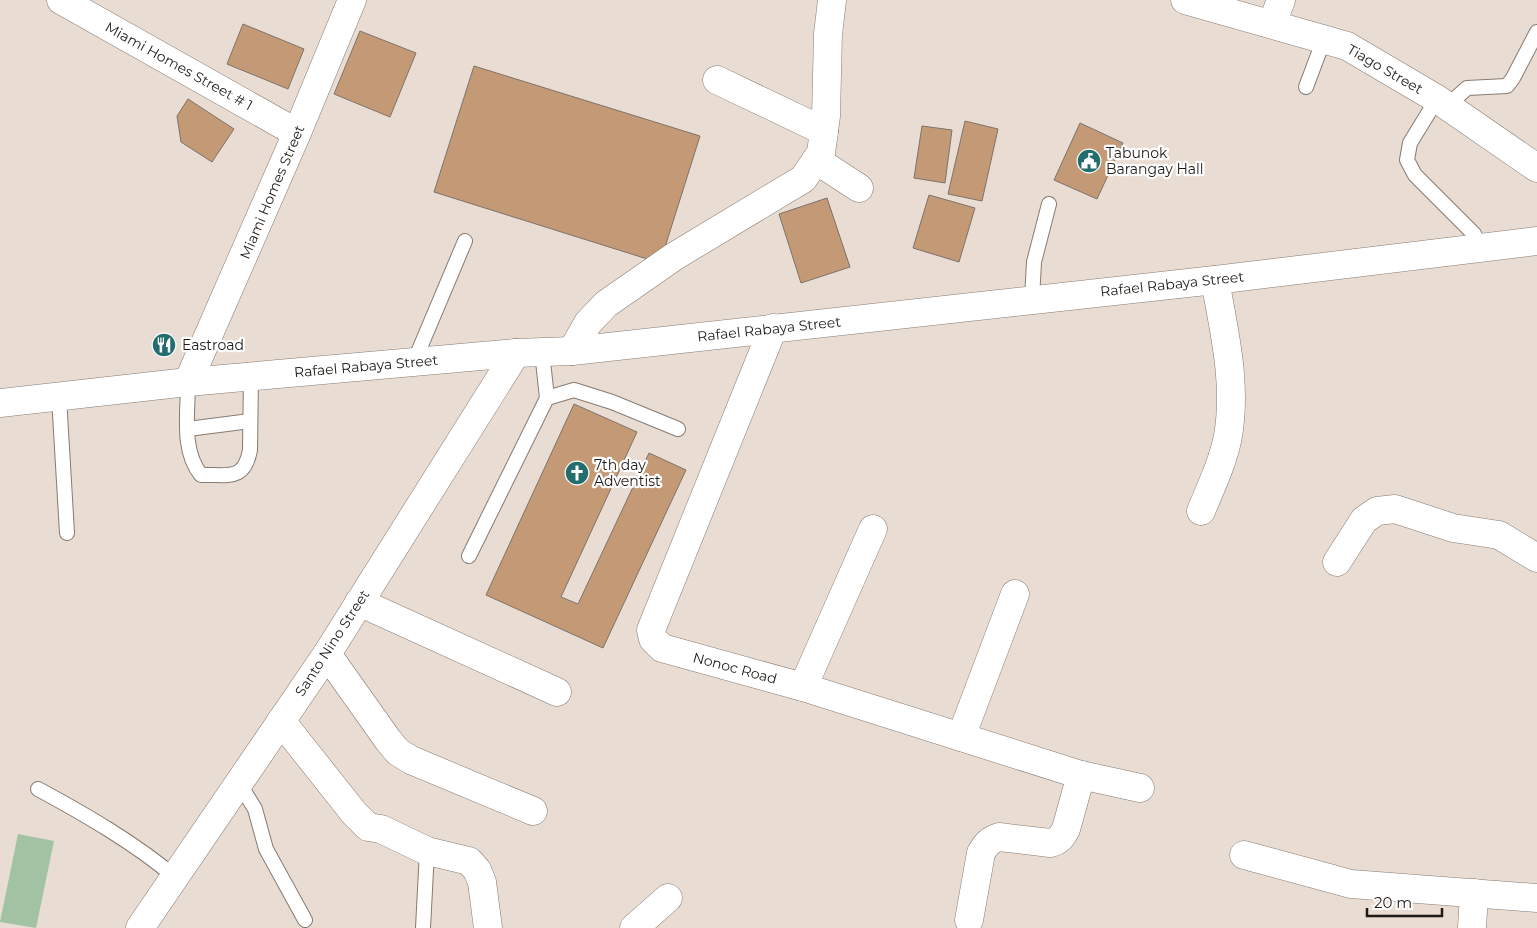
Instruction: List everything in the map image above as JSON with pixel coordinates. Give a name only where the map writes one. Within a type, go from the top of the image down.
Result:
[{"type":"street","name":"Miami Homes Street # 1","points":[[62,0],[297,133]]},
{"type":"street","name":"Miami Homes Street","points":[[188,382],[297,133],[352,0]]},
{"type":"street","points":[[572,351],[588,324],[606,304],[675,256],[804,179],[821,153],[826,116],[828,34],[832,0]]},
{"type":"street","name":"Tiago Street","points":[[1185,0],[1276,12],[1324,39],[1347,46],[1442,103],[1537,168]]},
{"type":"street","points":[[717,80],[824,131]]},
{"type":"street","points":[[816,160],[859,188]]},
{"type":"street","name":"Rafael Rabaya Street","points":[[0,403],[188,382],[414,362],[572,351],[1215,280],[1537,241]]},
{"type":"street","points":[[1201,512],[1220,465],[1231,408],[1230,371],[1215,280]]},
{"type":"street","name":"Nonoc Road","points":[[773,328],[651,630],[653,639],[662,648],[803,687],[1081,775],[1140,788]]},
{"type":"street","name":"Santo Nino Street","points":[[140,928],[529,353]]},
{"type":"street","points":[[1337,562],[1364,520],[1377,511],[1395,509],[1453,528],[1499,535],[1537,558]]},
{"type":"street","points":[[803,687],[873,529]]},
{"type":"street","points":[[961,737],[1015,594]]},
{"type":"street","points":[[359,602],[557,692]]},
{"type":"street","points":[[327,654],[398,752],[411,760],[533,811]]},
{"type":"street","points":[[281,721],[361,821],[368,827],[381,829],[427,851],[469,861],[477,870],[482,882],[488,928]]},
{"type":"street","points":[[970,920],[981,853],[985,846],[991,840],[999,837],[1050,843],[1057,841],[1062,837],[1066,829],[1081,775]]},
{"type":"street","points":[[1244,855],[1351,884],[1537,898]]},
{"type":"street","points":[[1472,928],[1474,893]]},
{"type":"street","points":[[634,928],[668,898]]},
{"type":"lane","points":[[1481,248],[1474,234],[1415,175],[1407,160],[1410,143],[1442,103],[1467,88],[1507,86],[1537,32]]},
{"type":"lane","points":[[1306,87],[1324,39]]},
{"type":"lane","points":[[1032,299],[1034,262],[1049,204]]},
{"type":"lane","points":[[414,362],[465,241]]},
{"type":"lane","points":[[529,353],[547,398]]},
{"type":"lane","points":[[188,382],[188,429],[190,455],[194,466],[201,475],[237,474],[244,469],[250,450],[251,377]]},
{"type":"lane","points":[[469,556],[547,398],[574,390],[612,402],[678,429]]},
{"type":"lane","points":[[59,397],[67,533]]},
{"type":"lane","points":[[188,429],[250,421]]},
{"type":"lane","points":[[239,783],[255,809],[266,849],[305,920]]},
{"type":"lane","points":[[38,789],[100,823],[159,863],[175,877]]},
{"type":"lane","points":[[423,928],[427,851]]},
{"type":"green space","points":[[18,834],[54,841],[36,928],[0,922]]},
{"type":"building","points":[[243,24],[304,49],[288,89],[227,64]]},
{"type":"building","points":[[360,31],[416,53],[390,117],[334,94]]},
{"type":"building","points":[[474,66],[700,136],[660,263],[434,192]]},
{"type":"building","points":[[188,99],[234,129],[212,162],[181,142],[177,116]]},
{"type":"building","points":[[965,121],[998,129],[982,201],[948,194]]},
{"type":"building","name":"Tabunok Barangay Hall","points":[[1080,123],[1123,143],[1097,199],[1054,180]]},
{"type":"building","points":[[922,126],[952,130],[945,183],[914,178]]},
{"type":"building","points":[[929,195],[975,208],[959,262],[913,248]]},
{"type":"building","points":[[827,198],[850,267],[801,283],[779,214]]},
{"type":"building","points":[[574,404],[637,432],[561,597],[578,604],[649,453],[686,470],[603,648],[486,595]]},
{"type":"place","name":"Tabunok Barangay Hall","points":[[1089,161]]},
{"type":"place","name":"Eastroad","points":[[164,345]]},
{"type":"place","name":"7th day Adventist","points":[[577,473]]}]
